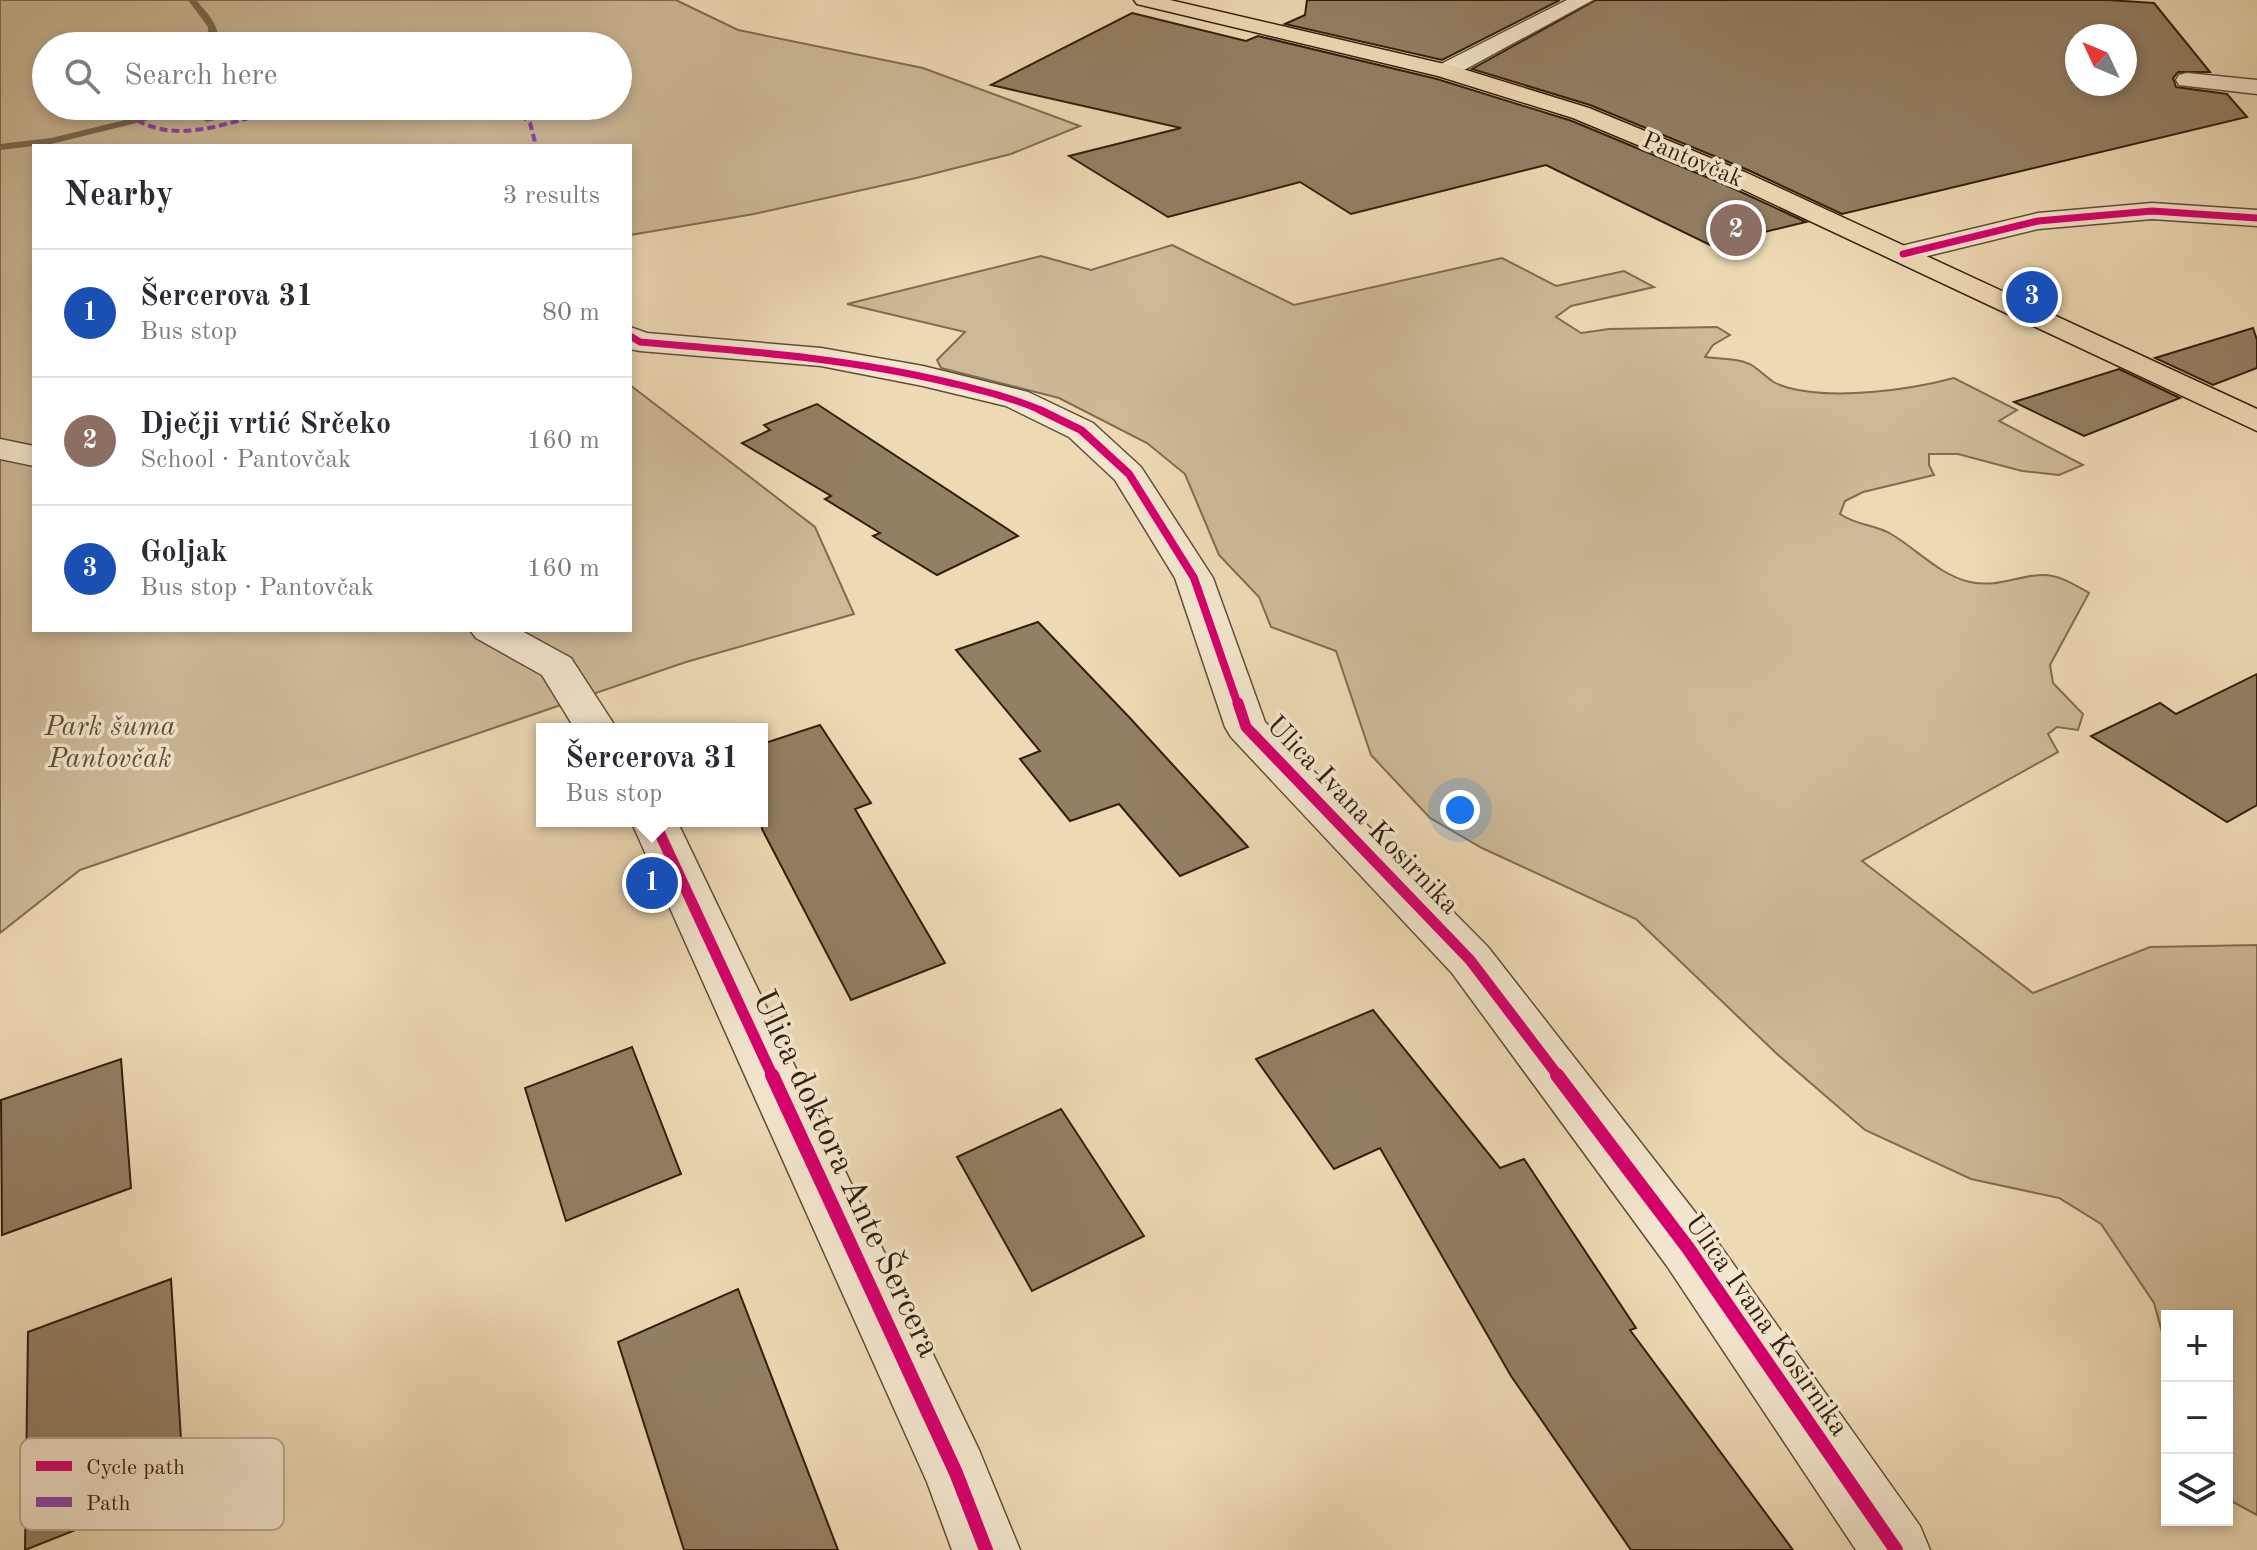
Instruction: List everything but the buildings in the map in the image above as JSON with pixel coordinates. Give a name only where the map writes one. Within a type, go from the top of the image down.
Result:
[{"type":"main road","name":"Pantovčak","points":[[1144,0],[1445,71],[1581,113],[1674,149],[2257,421]]},
{"type":"street","points":[[1445,71],[1583,0]]},
{"type":"street","points":[[2187,80],[2257,87]]},
{"type":"street","points":[[1903,254],[2038,221],[2152,211],[2257,218]]},
{"type":"street","name":"Ulica Ivana Kosirnika","points":[[632,337],[640,342],[821,357],[923,376],[1017,399],[1081,430],[1129,474],[1194,578],[1246,727],[1470,960],[1688,1248],[1896,1550]]},
{"type":"street","points":[[0,449],[32,456]]},
{"type":"street","points":[[494,632],[557,667],[592,723]]},
{"type":"street","name":"Ulica doktora Ante Šercera","points":[[657,827],[956,1473],[986,1550]]},
{"type":"green space","name":"Park šuma Pantovčak","points":[[0,0],[676,0],[738,30],[923,68],[1080,126],[1011,154],[916,178],[754,214],[632,235],[632,144],[32,144],[32,632],[632,632],[632,387],[815,527],[854,614],[686,662],[80,870],[0,933]]},
{"type":"green space","points":[[1172,245],[1294,305],[1502,258],[1556,286],[1624,271],[1654,287],[1571,306],[1556,317],[1581,333],[1609,329],[1717,327],[1730,335],[1713,345],[1705,357],[1748,363],[1777,384],[1807,392],[1872,392],[1954,378],[2017,410],[1999,421],[2083,465],[2059,475],[2022,471],[1958,454],[1929,454],[1929,465],[1934,475],[1863,492],[1845,501],[1840,514],[1891,534],[1938,568],[1959,579],[1990,583],[2049,575],[2089,593],[2050,665],[2053,683],[2083,714],[2078,730],[2057,727],[2048,734],[2058,752],[1862,861],[2033,993],[2150,947],[2257,945],[2257,1515],[2233,1502],[2233,1310],[2161,1310],[2161,1328],[2154,1303],[2101,1224],[2059,1198],[1971,1179],[1865,1130],[1777,1054],[1636,919],[1482,848],[1430,818],[1371,755],[1336,651],[1271,627],[1259,597],[1219,555],[1185,474],[1147,443],[1059,398],[941,368],[937,360],[965,332],[847,304],[1041,256],[1091,270]]},
{"type":"waterway","points":[[192,0],[214,32]]},
{"type":"waterway","points":[[0,147],[51,141],[137,120]]},
{"type":"marked path","points":[[133,120],[152,129],[171,132],[192,131],[242,120]]},
{"type":"marked path","points":[[527,120],[535,144]]},
{"type":"cycle path","points":[[1903,254],[2038,221],[2152,211],[2257,218]]},
{"type":"cycle path","points":[[632,337],[640,342],[821,357],[923,376],[1017,399],[1081,430],[1129,474],[1194,578],[1246,727],[1470,960],[1688,1248],[1896,1550]]},
{"type":"cycle path","points":[[657,827],[956,1473],[986,1550]]},
{"type":"place","name":"Dječji vrtić Srčeko","points":[[1736,230]]},
{"type":"place","name":"Goljak","points":[[2032,297]]},
{"type":"place","name":"Šercerova 31","points":[[652,883]]}]
